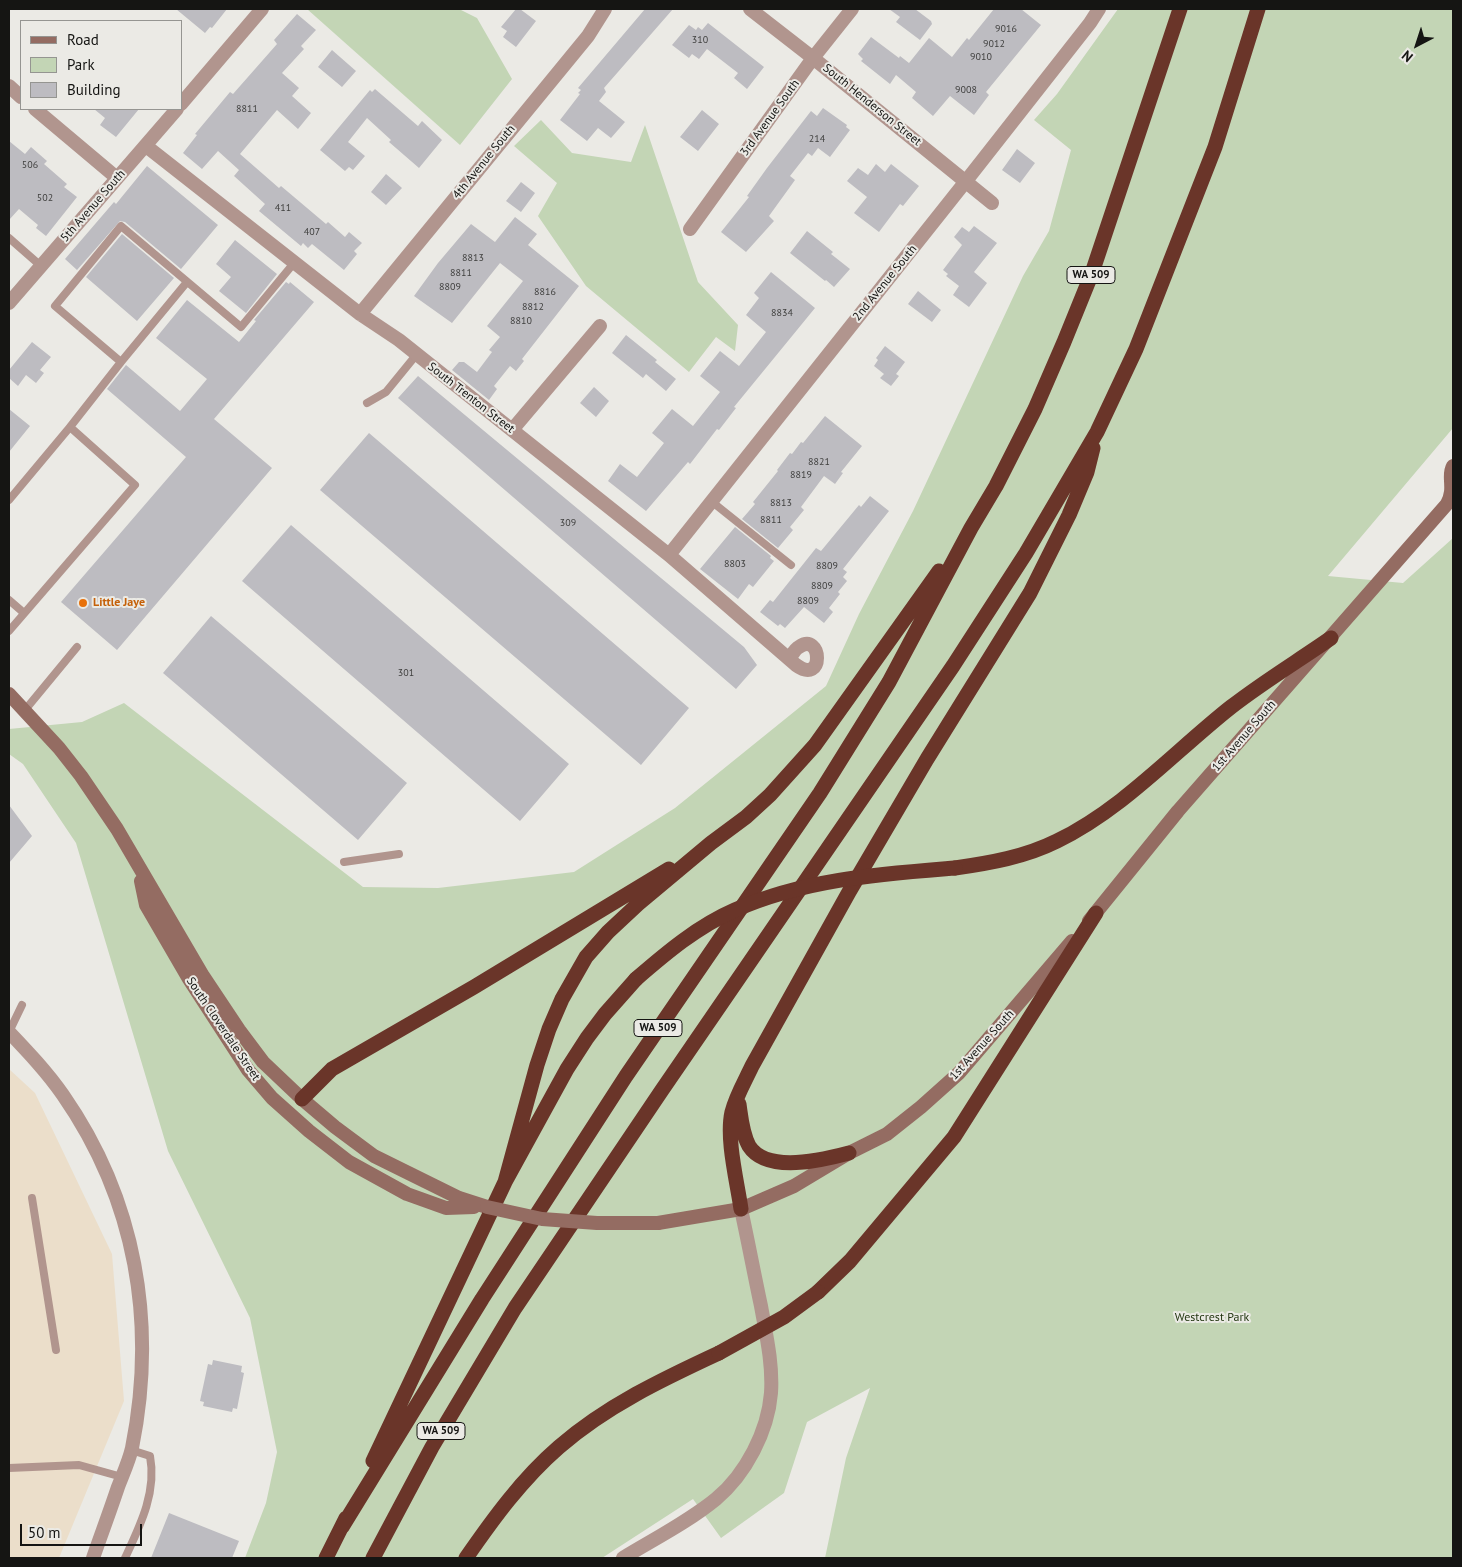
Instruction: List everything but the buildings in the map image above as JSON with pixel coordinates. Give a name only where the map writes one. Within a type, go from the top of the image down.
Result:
[{"type":"highway","name":"WA 509","points":[[326,1558],[342,1527],[488,1291],[626,1076],[820,793],[889,682],[971,528],[996,486],[1035,409],[1085,290],[1180,9]]},
{"type":"highway","name":"WA 509","points":[[373,1558],[432,1447],[515,1308],[662,1090],[954,666],[1026,553],[1097,432],[1136,349],[1215,147],[1258,9]]},
{"type":"highway","points":[[741,1208],[731,1130],[732,1113],[738,1095],[752,1066],[873,850],[1030,593],[1069,515],[1087,472],[1097,432]]},
{"type":"highway","points":[[505,1182],[549,1029],[562,999],[586,957],[608,932],[770,795],[815,745],[971,528]]},
{"type":"highway","points":[[342,1527],[505,1182],[567,1069],[587,1038],[636,979],[665,953],[698,931],[735,910],[784,892],[832,881],[988,864],[1022,855],[1056,842],[1093,821],[1159,770],[1231,707],[1331,638]]},
{"type":"highway","points":[[302,1099],[332,1069],[474,987],[711,843]]},
{"type":"highway","points":[[466,1558],[504,1506],[539,1466],[559,1447],[622,1401],[719,1353],[784,1317],[818,1292],[850,1261],[954,1137],[1096,913]]},
{"type":"highway","points":[[738,1095],[742,1126],[746,1138],[750,1147],[764,1157],[776,1162],[789,1162],[822,1160],[849,1153]]},
{"type":"main road","points":[[1450,503],[1452,496],[1451,470],[1453,466]]},
{"type":"main road","name":"1st Avenue South","points":[[741,1208],[794,1186],[849,1153],[887,1134],[959,1073],[1096,913],[1178,811],[1450,503]]},
{"type":"main road","name":"South Cloverdale Street","points":[[9,694],[59,748],[81,776],[117,830],[203,976],[263,1062],[334,1127],[374,1156],[459,1198],[487,1207],[542,1219],[597,1223],[658,1223],[741,1208]]},
{"type":"main road","name":"South Cloverdale Street","points":[[138,868],[146,905],[189,979],[248,1070],[272,1098],[308,1131],[349,1162],[407,1194],[446,1208],[487,1207]]},
{"type":"street","points":[[182,103],[262,9]]},
{"type":"street","name":"4th Avenue South","points":[[360,314],[588,36],[605,9]]},
{"type":"street","name":"South Henderson Street","points":[[750,9],[992,203]]},
{"type":"street","name":"3rd Avenue South","points":[[690,228],[813,58],[852,9]]},
{"type":"street","name":"2nd Avenue South","points":[[669,555],[966,181],[1099,9]]},
{"type":"street","points":[[9,86],[20,96]]},
{"type":"street","points":[[36,110],[117,178]]},
{"type":"street","name":"5th Avenue South","points":[[9,303],[176,110]]},
{"type":"street","name":"South Trenton Street","points":[[146,146],[360,314],[417,354],[669,555],[789,659]]},
{"type":"street","points":[[512,430],[600,326]]},
{"type":"street","points":[[9,1032],[41,1066],[63,1095],[100,1156],[121,1207],[137,1277],[142,1322],[141,1381],[131,1450],[93,1558]]},
{"type":"street","points":[[623,1558],[716,1499],[736,1480],[757,1442],[766,1418],[771,1392],[769,1348],[741,1208]]},
{"type":"lane","points":[[121,362],[55,306],[121,226],[240,327],[294,263]]},
{"type":"lane","points":[[9,238],[41,266]]},
{"type":"lane","points":[[9,500],[187,282]]},
{"type":"lane","points":[[367,403],[386,392],[417,354]]},
{"type":"lane","points":[[9,631],[135,485],[70,427]]},
{"type":"lane","points":[[711,501],[791,565]]},
{"type":"lane","points":[[9,600],[24,613]]},
{"type":"lane","points":[[24,710],[77,647]]},
{"type":"lane","points":[[344,862],[399,854]]},
{"type":"lane","points":[[9,1032],[22,1005]]},
{"type":"lane","points":[[32,1198],[56,1350]]},
{"type":"lane","points":[[126,1558],[150,1497],[152,1467],[150,1456],[131,1450]]},
{"type":"lane","points":[[9,1468],[79,1465],[122,1477]]},
{"type":"shaded area","points":[[9,1069],[35,1093],[112,1254],[124,1401],[59,1558],[9,1558]]},
{"type":"green space","points":[[307,9],[459,9],[477,18],[512,79],[460,145]]},
{"type":"green space","name":"Westcrest Park","points":[[1118,9],[1453,9],[1453,428],[1328,576],[1403,583],[1453,538],[1453,1558],[825,1558],[846,1458],[870,1388],[807,1422],[784,1493],[721,1538],[693,1499],[602,1558],[245,1558],[266,1503],[277,1452],[250,1318],[168,1151],[76,843],[23,764],[9,754],[9,729],[82,722],[124,703],[363,887],[438,888],[574,872],[675,808],[826,686],[859,614],[913,511],[1023,276],[1049,231],[1071,150],[1034,120],[1057,94]]},
{"type":"green space","points":[[541,120],[572,153],[631,162],[645,125],[698,282],[738,325],[735,351],[716,337],[689,372],[586,286],[538,216],[557,183],[514,146]]},
{"type":"place","name":"Little Jaye","points":[[83,603]]}]
